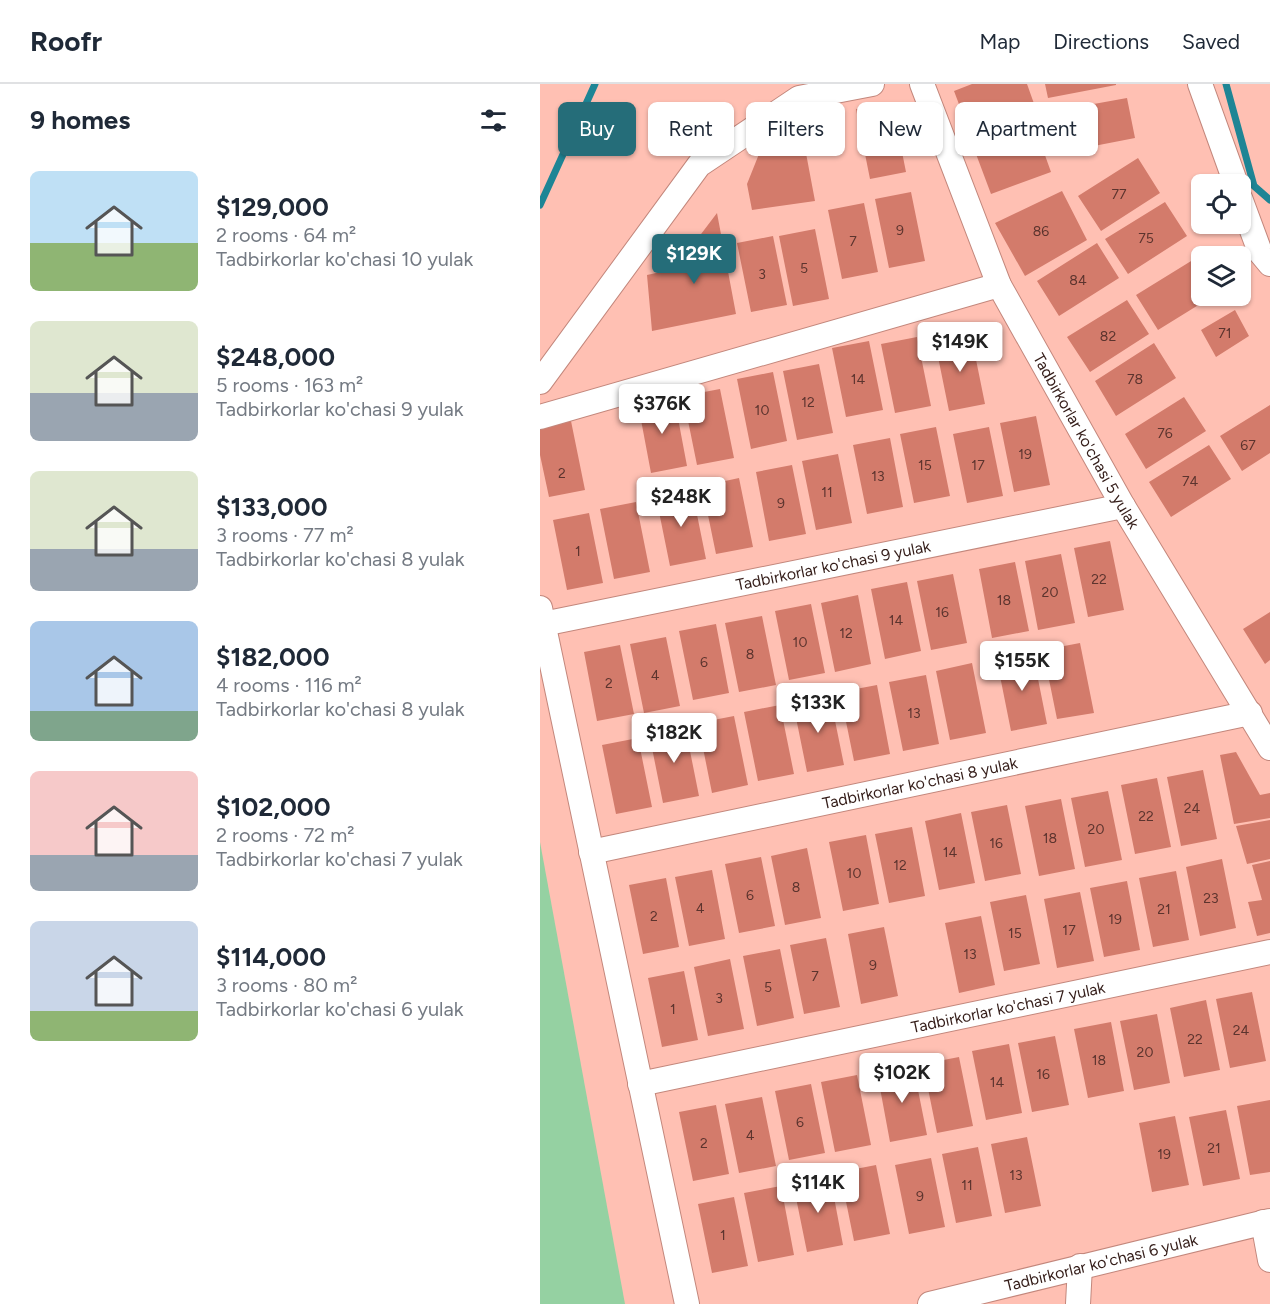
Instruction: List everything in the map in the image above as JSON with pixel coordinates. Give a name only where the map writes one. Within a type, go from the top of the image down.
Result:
[{"type":"street","points":[[540,382],[699,165],[799,99],[872,84]]},
{"type":"street","name":"Tadbirkorlar ko'chasi 5 yulak","points":[[922,84],[999,285],[1124,506],[1270,748]]},
{"type":"street","points":[[1200,84],[1232,174]]},
{"type":"street","points":[[1251,228],[1260,252],[1270,264]]},
{"type":"street","points":[[540,417],[999,285]]},
{"type":"street","name":"Tadbirkorlar ko'chasi 9 yulak","points":[[541,616],[1124,506]]},
{"type":"street","points":[[541,616],[687,1304]]},
{"type":"street","name":"Tadbirkorlar ko'chasi 8 yulak","points":[[591,852],[1250,713]]},
{"type":"street","name":"Tadbirkorlar ko'chasi 7 yulak","points":[[640,1084],[1270,952]]},
{"type":"street","points":[[1266,1222],[1270,1260]]},
{"type":"street","name":"Tadbirkorlar ko'chasi 6 yulak","points":[[930,1304],[1266,1222]]},
{"type":"street","points":[[1078,1304],[1080,1266]]},
{"type":"green space","points":[[540,842],[625,1304],[540,1304]]},
{"type":"building","points":[[972,84],[1027,84],[1033,102],[958,102],[954,91]]},
{"type":"building","points":[[1045,84],[1116,84],[1116,85],[1048,98]]},
{"type":"building","points":[[1127,98],[1135,138],[1098,145],[1098,103]]},
{"type":"building","points":[[758,156],[807,156],[815,201],[752,210],[747,184]]},
{"type":"building","points":[[865,156],[903,156],[906,172],[870,179]]},
{"type":"building","points":[[977,156],[1045,156],[1051,172],[991,194]]},
{"type":"building","points":[[1138,158],[1160,193],[1101,231],[1078,196]]},
{"type":"building","points":[[1062,191],[1087,240],[1025,276],[995,223]]},
{"type":"building","points":[[911,192],[925,261],[889,268],[875,199]]},
{"type":"building","points":[[1165,202],[1187,236],[1128,274],[1105,239]]},
{"type":"building","points":[[864,203],[878,272],[842,279],[828,210]]},
{"type":"building","points":[[717,213],[736,314],[652,331],[647,275],[692,265],[689,243],[695,242]]},
{"type":"building","points":[[815,229],[829,299],[793,306],[779,236]]},
{"type":"building","points":[[773,236],[787,305],[751,312],[737,243]]},
{"type":"building","points":[[1097,243],[1119,278],[1059,316],[1037,281]]},
{"type":"building","points":[[1191,261],[1191,306],[1197,306],[1158,330],[1136,295]]},
{"type":"building","points":[[1127,300],[1149,334],[1090,372],[1067,337]]},
{"type":"building","points":[[1235,310],[1249,336],[1216,357],[1201,330]]},
{"type":"building","points":[[971,335],[985,404],[949,411],[935,342]]},
{"type":"building","points":[[917,337],[931,406],[895,413],[881,344]]},
{"type":"building","points":[[869,341],[883,410],[846,417],[832,348]]},
{"type":"building","points":[[1154,343],[1176,378],[1116,416],[1095,381]]},
{"type":"building","points":[[819,364],[833,433],[797,440],[783,371]]},
{"type":"building","points":[[773,372],[787,441],[751,449],[737,379]]},
{"type":"building","points":[[720,389],[734,458],[697,465],[683,396]]},
{"type":"building","points":[[674,397],[687,466],[651,473],[638,404]]},
{"type":"building","points":[[1184,397],[1206,431],[1146,469],[1125,434]]},
{"type":"building","points":[[1270,405],[1270,453],[1242,471],[1220,436]]},
{"type":"building","points":[[1036,416],[1050,485],[1014,492],[1000,423]]},
{"type":"building","points":[[571,421],[585,490],[549,497],[540,455],[540,427]]},
{"type":"building","points":[[936,427],[950,496],[914,503],[900,434]]},
{"type":"building","points":[[989,427],[1003,496],[967,503],[953,434]]},
{"type":"building","points":[[890,438],[903,507],[867,514],[853,445]]},
{"type":"building","points":[[1209,445],[1231,479],[1171,517],[1149,482]]},
{"type":"building","points":[[838,454],[852,523],[816,530],[802,461]]},
{"type":"building","points":[[792,465],[806,534],[769,541],[756,472]]},
{"type":"building","points":[[739,478],[753,547],[716,554],[702,486]]},
{"type":"building","points":[[692,490],[706,559],[670,566],[656,497]]},
{"type":"building","points":[[636,502],[650,572],[614,579],[600,509]]},
{"type":"building","points":[[589,513],[603,583],[567,590],[553,520]]},
{"type":"building","points":[[1110,541],[1124,610],[1088,617],[1074,548]]},
{"type":"building","points":[[1061,554],[1075,623],[1038,630],[1025,561]]},
{"type":"building","points":[[1015,562],[1029,631],[992,638],[979,569]]},
{"type":"building","points":[[953,574],[967,643],[931,650],[917,581]]},
{"type":"building","points":[[907,582],[921,651],[885,659],[871,589]]},
{"type":"building","points":[[858,595],[871,664],[835,672],[821,603]]},
{"type":"building","points":[[811,604],[825,673],[789,680],[775,611]]},
{"type":"building","points":[[1270,612],[1270,660],[1265,664],[1243,629]]},
{"type":"building","points":[[762,616],[776,685],[739,692],[725,623]]},
{"type":"building","points":[[716,624],[729,693],[693,700],[679,631]]},
{"type":"building","points":[[666,637],[680,706],[644,713],[630,644]]},
{"type":"building","points":[[1080,643],[1094,713],[1057,719],[1043,650]]},
{"type":"building","points":[[620,645],[634,714],[597,721],[584,652]]},
{"type":"building","points":[[1033,654],[1047,724],[1011,731],[997,661]]},
{"type":"building","points":[[972,663],[986,733],[950,740],[936,671]]},
{"type":"building","points":[[926,675],[939,744],[903,751],[889,682]]},
{"type":"building","points":[[877,685],[890,754],[854,761],[840,692]]},
{"type":"building","points":[[830,696],[844,765],[807,772],[793,703]]},
{"type":"building","points":[[780,705],[794,774],[758,781],[744,712]]},
{"type":"building","points":[[734,716],[748,785],[712,793],[698,723]]},
{"type":"building","points":[[685,726],[699,796],[663,803],[649,733]]},
{"type":"building","points":[[638,738],[652,807],[616,814],[602,745]]},
{"type":"building","points":[[1236,752],[1260,795],[1270,793],[1270,818],[1234,824],[1220,755]]},
{"type":"building","points":[[1203,770],[1217,839],[1181,846],[1167,777]]},
{"type":"building","points":[[1157,778],[1171,847],[1135,854],[1121,785]]},
{"type":"building","points":[[1108,791],[1122,860],[1085,867],[1071,798]]},
{"type":"building","points":[[1061,799],[1075,869],[1039,876],[1025,806]]},
{"type":"building","points":[[1007,805],[1021,874],[985,881],[971,812]]},
{"type":"building","points":[[961,813],[975,883],[939,890],[925,821]]},
{"type":"building","points":[[1270,820],[1270,859],[1247,864],[1236,826]]},
{"type":"building","points":[[912,827],[925,896],[889,903],[875,834]]},
{"type":"building","points":[[866,835],[879,904],[843,911],[829,842]]},
{"type":"building","points":[[807,848],[821,918],[785,925],[771,856]]},
{"type":"building","points":[[761,857],[775,926],[739,933],[725,864]]},
{"type":"building","points":[[1222,859],[1236,928],[1200,936],[1186,867]]},
{"type":"building","points":[[1270,861],[1270,933],[1257,936],[1248,902],[1262,900],[1252,865]]},
{"type":"building","points":[[712,870],[725,939],[689,946],[675,877]]},
{"type":"building","points":[[1176,871],[1189,940],[1153,947],[1139,878]]},
{"type":"building","points":[[666,878],[679,947],[643,954],[629,885]]},
{"type":"building","points":[[1127,881],[1140,950],[1104,957],[1090,888]]},
{"type":"building","points":[[1080,892],[1094,961],[1057,968],[1044,899]]},
{"type":"building","points":[[1026,895],[1040,964],[1004,971],[990,902]]},
{"type":"building","points":[[981,916],[995,985],[959,993],[945,923]]},
{"type":"building","points":[[884,927],[898,996],[861,1004],[848,934]]},
{"type":"building","points":[[826,938],[840,1007],[804,1014],[790,945]]},
{"type":"building","points":[[780,949],[794,1018],[757,1026],[743,956]]},
{"type":"building","points":[[730,959],[744,1029],[708,1036],[694,967]]},
{"type":"building","points":[[684,971],[698,1040],[662,1047],[648,978]]},
{"type":"building","points":[[1252,992],[1266,1061],[1230,1068],[1216,999]]},
{"type":"building","points":[[1206,1000],[1220,1070],[1184,1077],[1170,1008]]},
{"type":"building","points":[[1157,1014],[1170,1083],[1134,1090],[1120,1021]]},
{"type":"building","points":[[1111,1022],[1124,1091],[1088,1098],[1074,1029]]},
{"type":"building","points":[[1055,1036],[1069,1105],[1032,1112],[1018,1043]]},
{"type":"building","points":[[1009,1044],[1022,1113],[986,1120],[972,1051]]},
{"type":"building","points":[[959,1057],[973,1126],[937,1133],[923,1064]]},
{"type":"building","points":[[913,1065],[927,1135],[890,1142],[877,1072]]},
{"type":"building","points":[[857,1075],[871,1145],[835,1152],[821,1082]]},
{"type":"building","points":[[811,1084],[825,1153],[789,1160],[775,1091]]},
{"type":"building","points":[[762,1097],[776,1166],[739,1173],[725,1104]]},
{"type":"building","points":[[1270,1100],[1270,1172],[1250,1175],[1237,1106]]},
{"type":"building","points":[[716,1105],[729,1174],[693,1181],[679,1112]]},
{"type":"building","points":[[1226,1110],[1240,1179],[1203,1186],[1189,1117]]},
{"type":"building","points":[[1175,1116],[1189,1185],[1152,1192],[1139,1123]]},
{"type":"building","points":[[1027,1137],[1041,1206],[1005,1213],[991,1144]]},
{"type":"building","points":[[978,1147],[992,1216],[956,1223],[942,1154]]},
{"type":"building","points":[[931,1158],[945,1227],[909,1234],[895,1165]]},
{"type":"building","points":[[876,1165],[890,1234],[854,1241],[840,1172]]},
{"type":"building","points":[[830,1176],[843,1245],[807,1252],[793,1183]]},
{"type":"building","points":[[781,1186],[794,1255],[758,1262],[744,1193]]},
{"type":"building","points":[[734,1197],[748,1266],[712,1273],[698,1204]]},
{"type":"waterway","points":[[540,205],[595,84]]},
{"type":"waterway","points":[[1226,84],[1254,186],[1270,200]]}]
